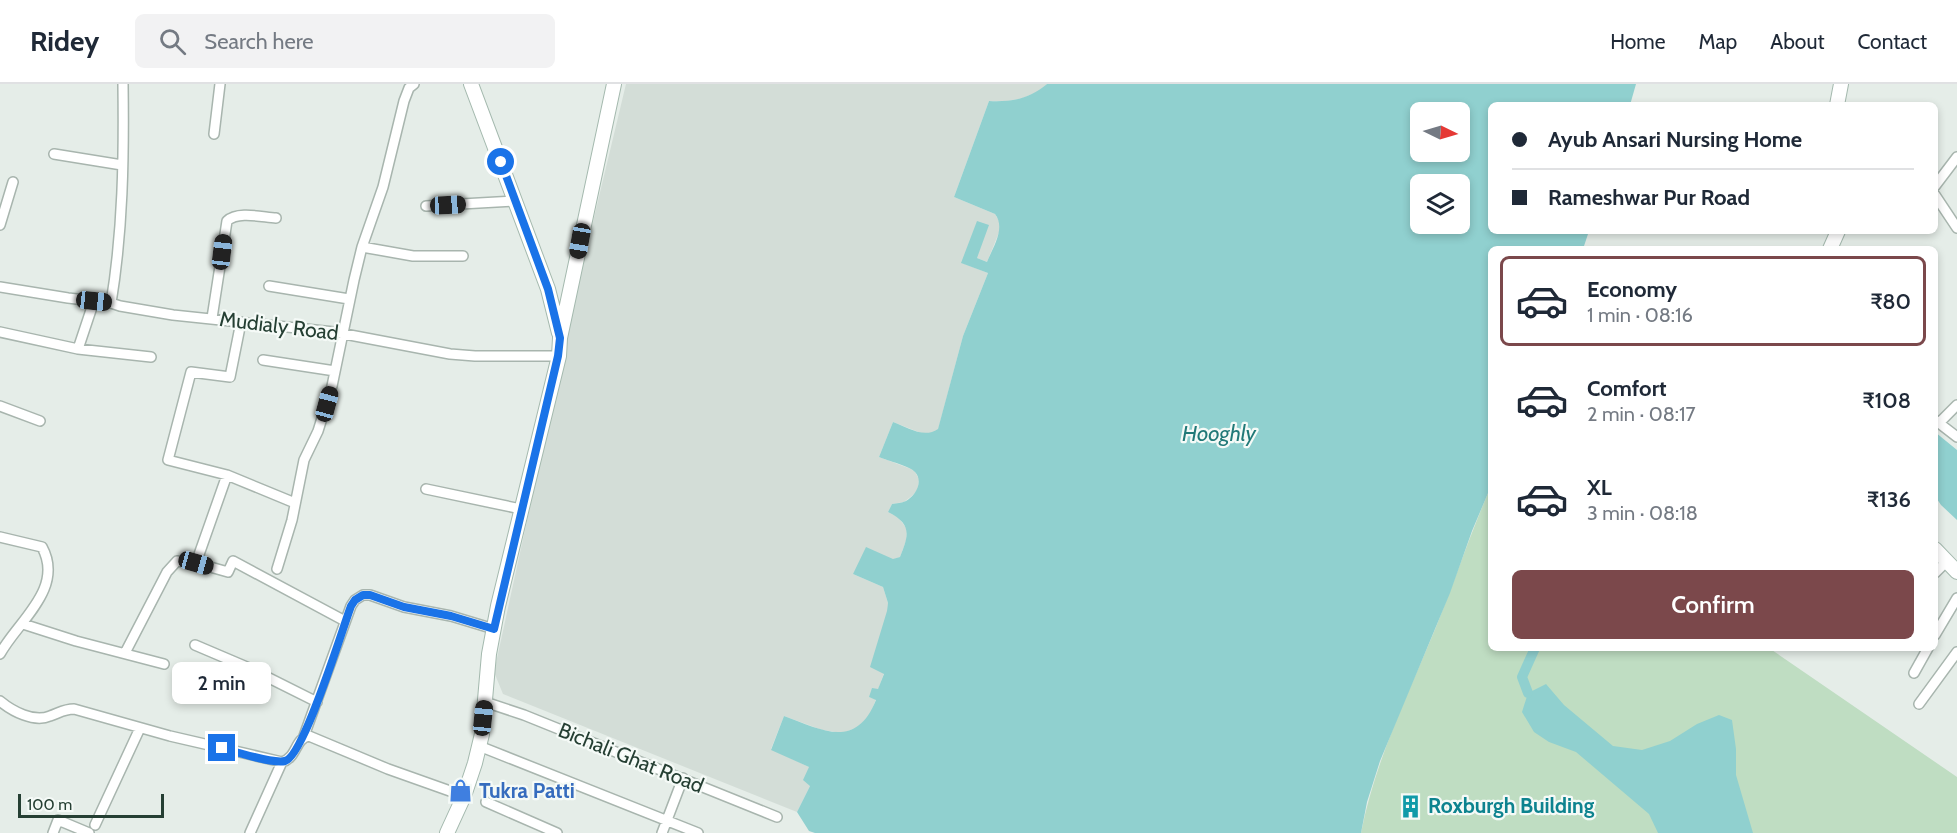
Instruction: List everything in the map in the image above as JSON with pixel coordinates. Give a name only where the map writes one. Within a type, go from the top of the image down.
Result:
[{"type":"main road","points":[[471,84],[548,289],[560,338]]},
{"type":"main road","points":[[447,833],[464,796],[479,746],[494,629],[558,356],[614,84]]},
{"type":"main road","points":[[1837,102],[1840,84]]},
{"type":"main road","points":[[1938,552],[1957,572]]},
{"type":"street","points":[[111,303],[119,244],[124,123],[123,84]]},
{"type":"street","points":[[214,134],[220,84]]},
{"type":"street","points":[[278,569],[304,460],[318,431],[335,371],[341,333],[362,247],[383,187],[404,101],[409,88],[414,84]]},
{"type":"street","points":[[54,154],[122,165]]},
{"type":"street","points":[[1938,182],[1957,157]]},
{"type":"street","points":[[0,225],[13,182]]},
{"type":"street","points":[[1938,200],[1957,228]]},
{"type":"street","points":[[426,206],[515,201]]},
{"type":"street","points":[[212,318],[227,221],[237,216],[276,218]]},
{"type":"street","points":[[362,247],[413,256],[463,256]]},
{"type":"street","points":[[269,286],[350,299]]},
{"type":"street","name":"Mudialy Road","points":[[0,287],[111,303],[173,315],[341,333],[450,354],[558,356]]},
{"type":"street","points":[[78,349],[94,301]]},
{"type":"street","points":[[241,322],[230,377],[191,372],[168,460],[227,475],[295,503]]},
{"type":"street","points":[[0,332],[78,349],[151,357]]},
{"type":"street","points":[[262,360],[335,371]]},
{"type":"street","points":[[1938,420],[1957,405]]},
{"type":"street","points":[[0,406],[40,421]]},
{"type":"street","points":[[1938,422],[1957,437]]},
{"type":"street","points":[[196,563],[227,475]]},
{"type":"street","points":[[426,489],[521,509]]},
{"type":"street","points":[[0,537],[42,547],[48,558],[46,584],[38,602],[0,654]]},
{"type":"street","points":[[125,653],[153,598],[177,561],[196,563],[228,572],[233,561],[345,621]]},
{"type":"street","points":[[1938,570],[1947,561]]},
{"type":"street","points":[[0,700],[33,717],[50,717],[59,711],[74,709],[140,728],[282,762],[292,757],[304,736],[345,621],[355,600],[363,595],[370,595],[404,607],[451,616],[494,629]]},
{"type":"street","points":[[1938,630],[1957,598]]},
{"type":"street","points":[[23,624],[76,641],[164,664]]},
{"type":"street","points":[[195,645],[249,668],[317,702]]},
{"type":"street","points":[[1914,673],[1926,651]]},
{"type":"street","points":[[1919,705],[1957,652]]},
{"type":"street","name":"Bichali Ghat Road","points":[[485,702],[777,817]]},
{"type":"street","points":[[53,833],[58,820],[92,829],[140,728]]},
{"type":"street","points":[[304,736],[464,796]]},
{"type":"street","points":[[479,746],[698,833]]},
{"type":"street","points":[[250,833],[282,762]]},
{"type":"street","points":[[662,833],[682,778]]},
{"type":"street","points":[[486,802],[556,833]]},
{"type":"shaded area","points":[[626,84],[1047,84],[1039,91],[1023,98],[989,101],[954,197],[995,214],[1000,223],[1000,230],[987,262],[977,258],[962,263],[988,273],[963,336],[938,430],[931,434],[921,433],[893,422],[879,457],[911,469],[919,479],[918,489],[913,495],[904,502],[892,504],[888,512],[898,517],[907,529],[906,541],[900,557],[853,574],[883,587],[888,603],[884,673],[878,690],[869,697],[876,699],[870,715],[858,727],[843,733],[822,730],[784,716],[771,749],[809,767],[810,786],[797,812],[503,694],[494,672],[585,255]]},
{"type":"green space","points":[[1488,494],[1488,651],[1773,651],[1957,777],[1957,833],[1361,833],[1384,754]]},
{"type":"water","name":"Hooghly","points":[[1047,84],[1636,84],[1631,102],[1488,102],[1488,234],[1588,234],[1584,246],[1488,246],[1488,493],[1450,593],[1380,761],[1367,802],[1361,833],[815,833],[809,831],[797,812],[810,786],[803,780],[809,767],[771,750],[784,716],[825,730],[848,731],[859,726],[868,716],[876,700],[869,697],[872,688],[878,689],[884,674],[870,667],[888,603],[883,587],[853,574],[866,547],[893,559],[900,557],[906,536],[905,526],[896,516],[888,512],[892,504],[904,502],[912,496],[919,480],[912,470],[879,457],[893,422],[927,433],[938,429],[963,336],[988,273],[961,263],[977,221],[989,225],[977,258],[987,262],[999,231],[995,214],[954,197],[989,101],[1020,99]]},
{"type":"water","points":[[1938,434],[1957,450],[1957,520],[1938,500]]},
{"type":"water","points":[[1546,684],[1564,705],[1613,746],[1642,750],[1670,741],[1697,724],[1719,715],[1732,720],[1736,749],[1736,775],[1753,833],[1658,833],[1649,814],[1576,752],[1549,742],[1534,732],[1522,712],[1528,693]]},
{"type":"waterway","points":[[1528,693],[1522,677],[1534,651]]},
{"type":"place","name":"Tukra Patti","points":[[461,791]]},
{"type":"place","name":"Roxburgh Building","points":[[1410,806]]},
{"type":"route","points":[[222,748],[282,762],[292,757],[304,736],[351,606],[363,595],[370,595],[417,611],[451,616],[494,629],[558,356],[560,338],[548,289],[501,162]]}]
